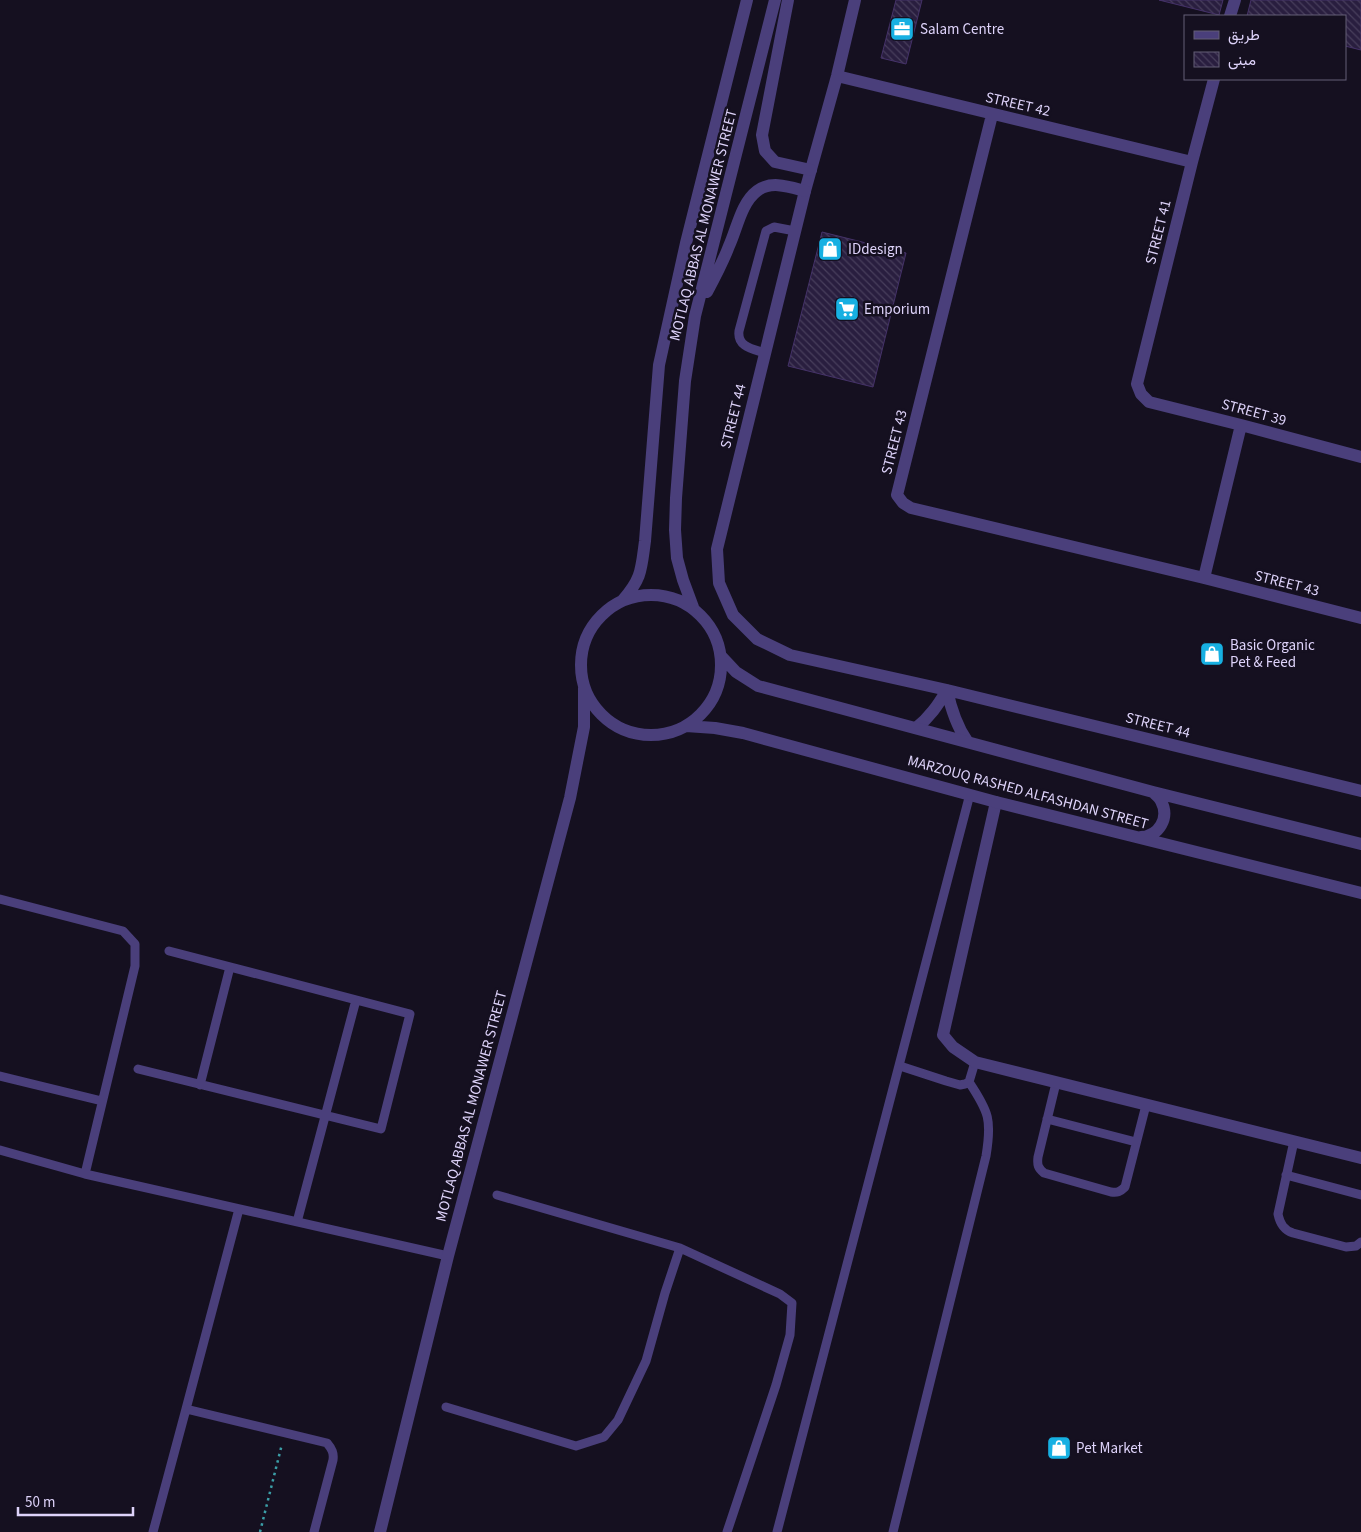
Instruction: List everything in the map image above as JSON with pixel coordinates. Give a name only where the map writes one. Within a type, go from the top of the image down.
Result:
[{"type":"street","name":"MOTLAQ ABBAS AL MONAWER STREET","points":[[622,600],[634,587],[639,578],[645,541],[659,365],[686,243],[747,0]]},
{"type":"street","name":"MOTLAQ ABBAS AL MONAWER STREET","points":[[693,607],[677,558],[675,530],[685,381],[695,316],[776,0]]},
{"type":"street","points":[[788,0],[762,135],[765,151],[775,162],[811,170]]},
{"type":"street","name":"STREET 44","points":[[855,0],[805,191],[717,549],[720,583],[733,615],[757,639],[790,655],[946,690],[1361,791]]},
{"type":"street","points":[[1230,15],[1235,0]]},
{"type":"street","name":"STREET 42","points":[[836,76],[1192,162]]},
{"type":"street","name":"STREET 41","points":[[1141,394],[1137,384],[1214,80]]},
{"type":"street","name":"STREET 43","points":[[992,115],[897,495],[903,503],[911,508],[1204,578],[1361,618]]},
{"type":"street","points":[[695,316],[729,247],[746,204],[756,191],[769,186],[784,186],[805,191]]},
{"type":"street","name":"STREET 39","points":[[1141,394],[1149,402],[1361,457]]},
{"type":"street","points":[[1204,578],[1241,425]]},
{"type":"street","points":[[658,594],[676,598],[693,607],[707,620],[717,637],[722,656],[721,676],[715,696],[703,713],[686,726],[667,734],[646,736],[626,731],[608,721],[594,706],[584,688],[581,671],[586,637],[595,622],[608,609],[622,600],[640,595],[658,594]]},
{"type":"street","points":[[722,656],[736,672],[758,686],[1153,792],[1361,844]]},
{"type":"street","name":"MOTLAQ ABBAS AL MONAWER STREET","points":[[380,1532],[448,1256],[570,798],[584,727],[584,688]]},
{"type":"street","points":[[916,728],[934,711],[946,690]]},
{"type":"street","points":[[946,690],[951,710],[959,729],[967,741]]},
{"type":"street","name":"MARZOUQ RASHED ALFASHDAN STREET","points":[[686,726],[715,728],[742,733],[996,802],[1361,893]]},
{"type":"street","points":[[1138,838],[1149,836],[1158,830],[1163,821],[1164,810],[1161,800],[1153,792]]},
{"type":"street","points":[[996,802],[943,1035],[953,1047],[975,1062],[1361,1158]]},
{"type":"lane","points":[[765,353],[743,345],[739,339],[739,330],[766,230],[774,227],[795,231]]},
{"type":"lane","points":[[777,1532],[970,794]]},
{"type":"lane","points":[[0,899],[123,931],[135,944],[135,966],[85,1174]]},
{"type":"lane","points":[[138,1069],[381,1129],[410,1014],[169,951]]},
{"type":"lane","points":[[200,1084],[230,967]]},
{"type":"lane","points":[[297,1222],[356,1000]]},
{"type":"lane","points":[[969,1082],[975,1062]]},
{"type":"lane","points":[[900,1066],[960,1085],[969,1082]]},
{"type":"lane","points":[[0,1076],[102,1102]]},
{"type":"lane","points":[[893,1532],[989,1141],[988,1115],[969,1082]]},
{"type":"lane","points":[[1056,1083],[1038,1157],[1040,1169],[1044,1173],[1111,1192],[1116,1193],[1125,1187],[1146,1105]]},
{"type":"lane","points":[[1047,1119],[1136,1142]]},
{"type":"lane","points":[[1294,1141],[1278,1214],[1279,1220],[1285,1229],[1293,1234],[1346,1247],[1351,1247],[1361,1242]]},
{"type":"lane","points":[[0,1150],[85,1174],[448,1256]]},
{"type":"lane","points":[[1286,1175],[1361,1195]]},
{"type":"lane","points":[[497,1195],[680,1248],[780,1294],[792,1303],[790,1335],[727,1532]]},
{"type":"lane","points":[[153,1532],[239,1209]]},
{"type":"lane","points":[[446,1407],[576,1446],[604,1437],[618,1420],[646,1360],[680,1248]]},
{"type":"lane","points":[[186,1409],[327,1443],[332,1448],[334,1454],[314,1532]]},
{"type":"path","points":[[260,1532],[284,1434]]},
{"type":"building","name":"Salam Centre","points":[[896,0],[922,0],[906,64],[881,58]]},
{"type":"building","points":[[1159,0],[1223,0],[1219,15]]},
{"type":"building","points":[[1251,0],[1361,0],[1361,50],[1346,46],[1346,15],[1247,15]]},
{"type":"building","name":"Emporium","points":[[822,232],[906,253],[873,387],[788,366]]},
{"type":"place","name":"Salam Centre","points":[[902,29]]},
{"type":"place","name":"IDdesign","points":[[830,249]]},
{"type":"place","name":"Emporium","points":[[847,309]]},
{"type":"place","name":"Basic Organic Pet & Feed","points":[[1212,654]]},
{"type":"place","name":"Pet Market","points":[[1059,1448]]}]
